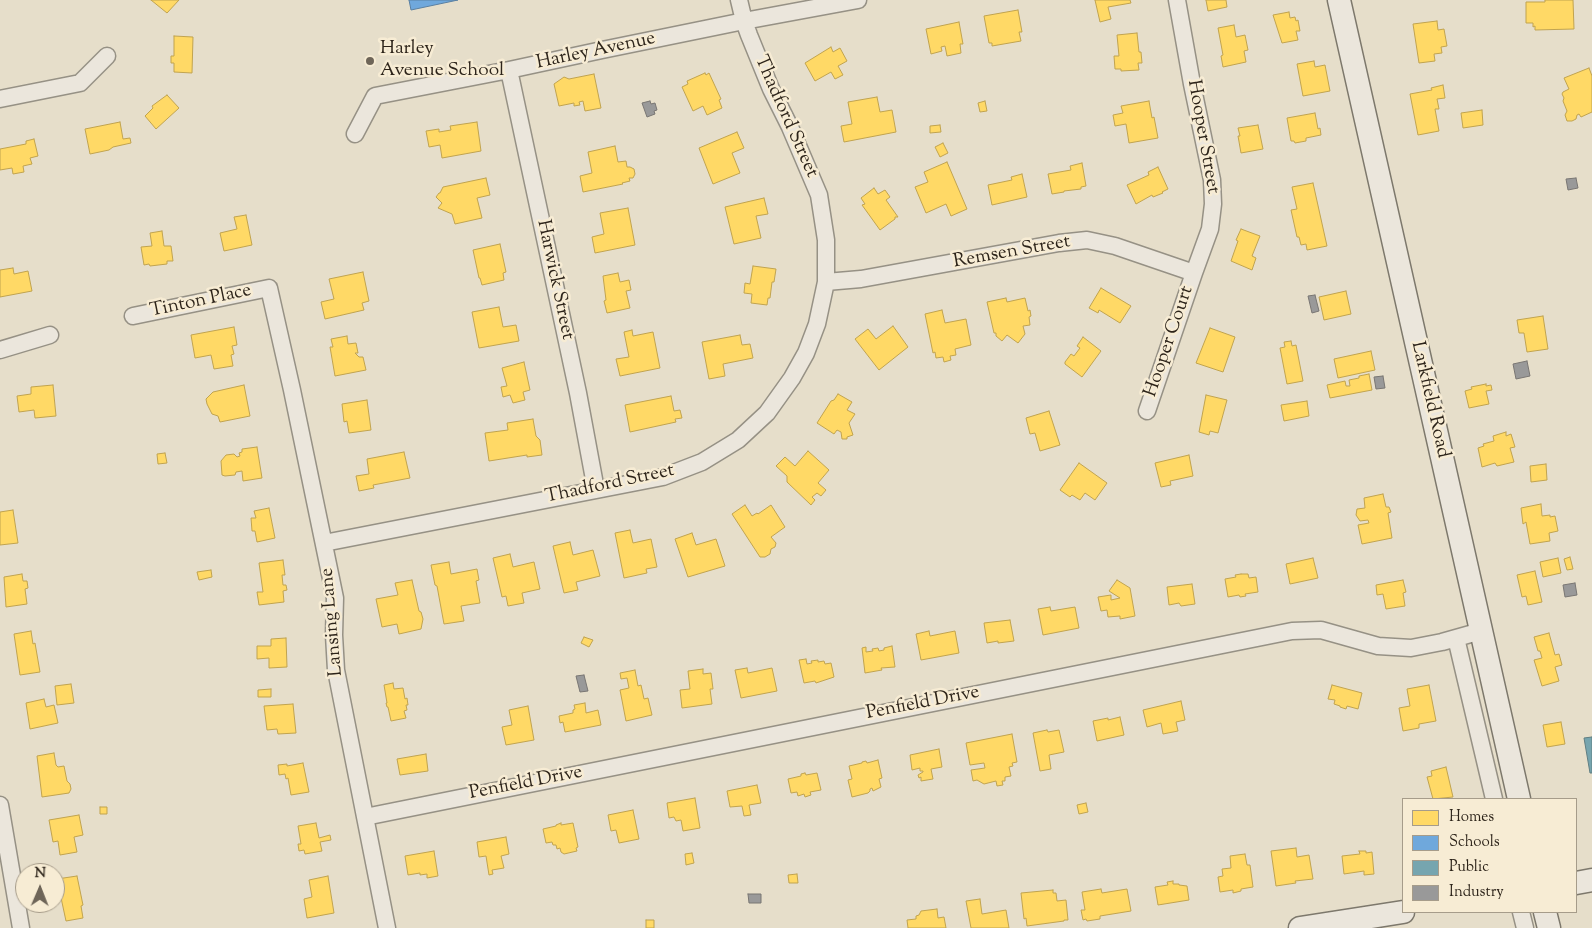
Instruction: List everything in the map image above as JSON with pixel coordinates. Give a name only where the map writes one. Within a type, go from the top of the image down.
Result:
[{"type":"main road","name":"Larkfield Road","points":[[1339,0],[1519,798]]},
{"type":"main road","points":[[1577,883],[1592,880]]},
{"type":"main road","points":[[1300,928],[1402,912]]},
{"type":"main road","points":[[1545,913],[1549,928]]},
{"type":"street","name":"Thadford Street","points":[[324,542],[663,477],[702,462],[738,440],[767,413],[792,378],[806,352],[816,324],[826,282],[826,240],[819,195],[790,126],[771,89],[744,21],[739,0]]},
{"type":"street","name":"Harley Avenue","points":[[355,134],[375,96],[744,21],[858,0]]},
{"type":"street","name":"Hooper Street","points":[[1177,0],[1212,180],[1213,204],[1210,229],[1194,273]]},
{"type":"street","points":[[0,99],[80,83],[107,56]]},
{"type":"street","name":"Harwick Street","points":[[509,70],[578,393],[596,490]]},
{"type":"street","name":"Remsen Street","points":[[826,282],[861,279],[1060,243],[1087,240],[1115,246],[1194,273]]},
{"type":"street","name":"Hooper Court","points":[[1147,411],[1194,273]]},
{"type":"street","name":"Tinton Place","points":[[133,316],[269,288]]},
{"type":"street","name":"Lansing Lane","points":[[269,288],[335,598],[334,635],[336,670],[387,928]]},
{"type":"street","points":[[0,350],[50,335]]},
{"type":"street","name":"Penfield Drive","points":[[365,817],[1292,631],[1321,630],[1378,646],[1411,648],[1481,631]]},
{"type":"street","points":[[1456,638],[1494,798]]},
{"type":"street","points":[[0,805],[5,866],[21,928]]},
{"type":"street","points":[[1521,913],[1525,928]]},
{"type":"building: Homes","points":[[151,0],[179,0],[167,13]]},
{"type":"building: Homes","points":[[1095,0],[1130,0],[1131,3],[1108,7],[1111,19],[1100,22]]},
{"type":"building: Homes","points":[[1206,0],[1226,0],[1227,7],[1208,11]]},
{"type":"building: Homes","points":[[1545,0],[1573,0],[1574,29],[1535,30],[1533,23],[1526,23],[1526,2],[1545,2]]},
{"type":"building: Homes","points":[[1018,10],[1022,32],[1019,32],[1021,41],[992,46],[992,43],[989,43],[984,16]]},
{"type":"building: Homes","points":[[1289,12],[1290,18],[1295,17],[1296,21],[1298,20],[1300,31],[1296,31],[1298,40],[1282,43],[1273,15]]},
{"type":"building: Homes","points":[[1437,21],[1438,30],[1444,29],[1447,46],[1441,47],[1442,53],[1434,54],[1435,61],[1419,63],[1413,24]]},
{"type":"building: Homes","points":[[959,22],[963,44],[960,44],[961,53],[947,56],[945,46],[941,47],[942,51],[931,54],[926,29]]},
{"type":"building: Homes","points":[[1234,25],[1236,37],[1245,35],[1248,50],[1244,51],[1246,62],[1223,67],[1221,56],[1223,55],[1218,28]]},
{"type":"building: Homes","points":[[1137,33],[1142,63],[1138,63],[1139,70],[1121,71],[1121,69],[1115,69],[1114,56],[1119,56],[1117,35]]},
{"type":"building: Homes","points":[[174,36],[193,37],[192,73],[174,72],[174,63],[171,63],[171,56],[174,56]]},
{"type":"building: Homes","points":[[831,47],[833,52],[840,48],[847,61],[838,66],[843,75],[835,79],[831,72],[815,81],[805,63]]},
{"type":"building: Homes","points":[[1314,61],[1315,67],[1325,65],[1330,91],[1303,96],[1297,64]]},
{"type":"building: Homes","points":[[1589,68],[1592,76],[1592,112],[1581,117],[1579,114],[1576,119],[1567,121],[1565,115],[1567,111],[1562,94],[1569,89],[1564,78]]},
{"type":"building: Homes","points":[[705,73],[706,75],[709,73],[721,99],[719,100],[722,108],[707,115],[703,106],[693,111],[682,87],[688,84],[687,81]]},
{"type":"building: Homes","points":[[594,74],[601,108],[585,111],[583,101],[579,102],[580,105],[574,106],[574,103],[559,106],[554,84],[564,77],[569,79]]},
{"type":"building: Homes","points":[[1443,85],[1445,98],[1437,99],[1439,109],[1435,109],[1439,131],[1418,135],[1410,94],[1432,90],[1431,88]]},
{"type":"building: Homes","points":[[167,95],[179,108],[156,129],[145,116],[153,108],[152,106]]},
{"type":"building: Homes","points":[[877,97],[880,112],[892,110],[896,132],[844,142],[841,126],[852,124],[848,102]]},
{"type":"building: Homes","points":[[985,101],[987,111],[980,112],[978,103]]},
{"type":"building: Homes","points":[[1149,101],[1158,138],[1129,143],[1126,124],[1115,126],[1113,115],[1123,113],[1121,106]]},
{"type":"building: Homes","points":[[1482,110],[1483,125],[1463,128],[1461,113]]},
{"type":"building: Homes","points":[[1315,113],[1321,135],[1306,138],[1306,141],[1295,143],[1291,141],[1287,118]]},
{"type":"building: Homes","points":[[120,122],[123,139],[130,138],[131,143],[90,154],[85,129]]},
{"type":"building: Homes","points":[[477,122],[481,151],[442,158],[440,145],[429,147],[426,131],[439,129],[439,132],[451,130],[450,126]]},
{"type":"building: Homes","points":[[940,125],[941,132],[930,133],[930,126]]},
{"type":"building: Homes","points":[[1258,125],[1263,149],[1241,153],[1238,128]]},
{"type":"building: Homes","points":[[737,132],[744,148],[732,153],[740,173],[713,184],[699,148]]},
{"type":"building: Homes","points":[[34,139],[38,156],[30,158],[32,164],[23,166],[24,172],[13,174],[12,168],[0,170],[0,149],[26,144],[26,141]]},
{"type":"building: Homes","points":[[943,143],[948,153],[940,157],[935,147]]},
{"type":"building: Homes","points":[[615,146],[618,162],[626,161],[627,167],[634,169],[635,174],[633,178],[629,178],[630,181],[623,184],[583,192],[580,176],[592,173],[588,152]]},
{"type":"building: Homes","points":[[947,162],[967,209],[951,216],[946,204],[926,213],[915,187],[928,182],[924,172]]},
{"type":"building: Homes","points":[[1082,163],[1086,186],[1081,187],[1081,189],[1052,194],[1048,174],[1071,170],[1070,166]]},
{"type":"building: Homes","points":[[1158,167],[1168,189],[1136,204],[1127,185],[1149,175],[1148,172]]},
{"type":"building: Homes","points":[[1022,174],[1027,197],[992,205],[988,185],[1012,180],[1011,177]]},
{"type":"building: Homes","points":[[486,178],[490,195],[477,198],[482,218],[455,224],[452,214],[438,208],[442,203],[436,197],[443,187]]},
{"type":"building: Homes","points":[[1313,183],[1327,246],[1307,250],[1306,244],[1301,245],[1299,237],[1297,237],[1291,210],[1297,209],[1292,187]]},
{"type":"building: Homes","points":[[874,188],[878,194],[885,190],[890,197],[886,200],[898,217],[895,217],[895,219],[880,230],[862,205],[865,204],[861,198]]},
{"type":"building: Homes","points":[[764,198],[768,214],[756,216],[761,238],[734,244],[725,207]]},
{"type":"building: Homes","points":[[628,208],[635,245],[595,253],[592,237],[604,234],[600,213]]},
{"type":"building: Homes","points":[[246,215],[252,245],[224,251],[220,233],[237,229],[234,217]]},
{"type":"building: Homes","points":[[1241,229],[1260,236],[1252,256],[1256,258],[1252,270],[1231,261]]},
{"type":"building: Homes","points":[[162,231],[164,246],[171,246],[173,261],[167,261],[167,264],[144,265],[141,247],[152,246],[150,233]]},
{"type":"building: Homes","points":[[500,244],[506,272],[503,273],[504,280],[482,285],[473,250]]},
{"type":"building: Homes","points":[[753,266],[776,269],[767,305],[751,303],[752,294],[744,293],[745,283],[750,284]]},
{"type":"building: Homes","points":[[13,268],[14,274],[28,271],[32,291],[0,297],[0,270]]},
{"type":"building: Homes","points":[[363,272],[369,301],[362,303],[364,310],[325,319],[321,302],[334,299],[329,279]]},
{"type":"building: Homes","points":[[618,273],[620,282],[629,280],[631,290],[626,291],[630,308],[607,313],[604,301],[606,300],[603,276]]},
{"type":"building: Homes","points":[[1101,288],[1131,306],[1120,323],[1099,310],[1098,313],[1089,308]]},
{"type":"building: Homes","points":[[1346,291],[1351,314],[1324,320],[1319,297]]},
{"type":"building: Homes","points":[[1006,298],[1007,302],[1025,298],[1028,311],[1030,310],[1030,325],[1023,326],[1025,334],[1018,343],[1007,335],[1002,341],[994,333],[987,302]]},
{"type":"building: Homes","points":[[499,307],[503,327],[516,325],[519,341],[479,348],[472,312]]},
{"type":"building: Homes","points":[[942,310],[945,323],[966,319],[971,345],[955,349],[956,355],[950,356],[951,360],[944,362],[943,357],[936,358],[935,352],[933,353],[925,314]]},
{"type":"building: Homes","points":[[1543,316],[1548,349],[1527,352],[1524,333],[1519,333],[1517,320]]},
{"type":"building: Homes","points":[[893,326],[908,347],[879,370],[855,339],[868,329],[876,339]]},
{"type":"building: Homes","points":[[234,327],[237,345],[232,346],[234,354],[231,355],[233,366],[214,369],[211,355],[195,358],[191,335]]},
{"type":"building: Homes","points":[[1210,328],[1235,337],[1223,372],[1196,363]]},
{"type":"building: Homes","points":[[632,330],[633,336],[653,332],[660,368],[620,376],[616,359],[629,357],[624,332]]},
{"type":"building: Homes","points":[[740,335],[742,345],[750,344],[753,358],[723,364],[725,376],[709,379],[702,342]]},
{"type":"building: Homes","points":[[347,336],[348,344],[356,343],[358,353],[355,353],[359,357],[363,357],[366,370],[335,376],[330,347],[333,347],[331,339]]},
{"type":"building: Homes","points":[[1083,337],[1101,351],[1082,377],[1065,362],[1071,354],[1074,356],[1080,348],[1077,346]]},
{"type":"building: Homes","points":[[1291,341],[1292,346],[1296,345],[1303,381],[1287,384],[1280,348],[1285,347],[1284,342]]},
{"type":"building: Homes","points":[[1371,351],[1375,370],[1338,378],[1334,359]]},
{"type":"building: Homes","points":[[524,362],[530,390],[523,392],[525,400],[513,403],[510,395],[503,397],[501,387],[507,386],[502,368]]},
{"type":"building: Homes","points":[[1369,374],[1372,390],[1330,398],[1327,385],[1345,381],[1346,386],[1350,386],[1349,380]]},
{"type":"building: Homes","points":[[1486,384],[1486,386],[1491,385],[1492,390],[1486,391],[1489,404],[1469,408],[1465,391],[1472,389],[1471,387]]},
{"type":"building: Homes","points":[[53,385],[56,416],[35,418],[34,410],[19,412],[17,396],[31,394],[31,387]]},
{"type":"building: Homes","points":[[244,385],[250,416],[220,422],[218,416],[212,414],[206,399],[213,392]]},
{"type":"building: Homes","points":[[838,394],[852,402],[847,410],[855,414],[849,423],[853,435],[847,437],[847,439],[842,439],[841,432],[837,430],[834,434],[817,423],[831,401]]},
{"type":"building: Homes","points":[[1206,395],[1227,400],[1218,433],[1210,431],[1209,435],[1199,432]]},
{"type":"building: Homes","points":[[671,396],[674,411],[680,410],[682,418],[675,419],[676,422],[630,432],[625,405]]},
{"type":"building: Homes","points":[[367,400],[371,430],[349,433],[347,421],[344,422],[342,404]]},
{"type":"building: Homes","points":[[1307,401],[1309,416],[1284,421],[1281,405]]},
{"type":"building: Homes","points":[[1049,411],[1060,445],[1040,451],[1035,433],[1030,434],[1026,418]]},
{"type":"building: Homes","points":[[533,419],[536,436],[540,440],[542,455],[527,457],[527,455],[489,461],[485,433],[508,430],[507,423]]},
{"type":"building: Homes","points":[[1506,432],[1506,436],[1511,434],[1515,447],[1510,448],[1514,462],[1497,466],[1495,463],[1482,467],[1478,448],[1484,446],[1483,444],[1494,441],[1493,436]]},
{"type":"building: Homes","points":[[257,447],[262,478],[243,481],[242,471],[236,472],[235,475],[222,475],[221,461],[226,455],[234,454],[237,457],[240,456],[239,453],[242,452],[242,449]]},
{"type":"building: Homes","points":[[808,451],[829,470],[818,483],[826,490],[821,496],[817,493],[812,497],[815,500],[811,505],[787,482],[787,476],[776,466],[785,457],[795,466]]},
{"type":"building: Homes","points":[[404,452],[410,478],[373,485],[374,488],[359,491],[356,476],[369,474],[367,459]]},
{"type":"building: Homes","points":[[165,453],[167,463],[158,464],[157,454]]},
{"type":"building: Homes","points":[[1189,455],[1193,476],[1170,481],[1171,485],[1161,487],[1155,463]]},
{"type":"building: Homes","points":[[1079,463],[1107,483],[1095,500],[1085,493],[1080,500],[1072,495],[1070,497],[1060,490]]},
{"type":"building: Homes","points":[[1546,464],[1547,480],[1531,482],[1530,466]]},
{"type":"building: Homes","points":[[1383,494],[1386,507],[1389,507],[1391,512],[1388,513],[1392,538],[1362,544],[1358,525],[1369,523],[1368,520],[1360,521],[1356,515],[1357,509],[1365,508],[1364,498]]},
{"type":"building: Homes","points":[[1541,504],[1542,516],[1555,516],[1558,531],[1549,533],[1550,541],[1530,544],[1526,522],[1523,524],[1521,508]]},
{"type":"building: Homes","points":[[745,505],[752,516],[771,505],[785,527],[771,537],[776,543],[775,547],[765,557],[760,557],[732,514]]},
{"type":"building: Homes","points":[[269,508],[275,538],[257,542],[255,531],[252,531],[251,518],[256,518],[254,511]]},
{"type":"building: Homes","points":[[13,510],[18,543],[0,545],[0,512]]},
{"type":"building: Homes","points":[[630,530],[633,543],[651,539],[657,567],[646,569],[647,573],[624,578],[615,533]]},
{"type":"building: Homes","points":[[692,533],[696,545],[716,539],[725,566],[688,577],[675,539]]},
{"type":"building: Homes","points":[[570,542],[573,555],[593,550],[600,576],[576,582],[578,590],[564,593],[553,546]]},
{"type":"building: Homes","points":[[510,554],[513,567],[534,562],[540,589],[522,593],[524,603],[508,606],[506,596],[502,597],[493,558]]},
{"type":"building: Homes","points":[[1570,557],[1573,569],[1567,570],[1564,559]]},
{"type":"building: Homes","points":[[1313,558],[1318,578],[1290,584],[1286,564]]},
{"type":"building: Homes","points":[[1558,558],[1561,573],[1543,577],[1540,562]]},
{"type":"building: Homes","points":[[283,560],[285,575],[282,575],[283,585],[286,585],[287,590],[283,591],[284,602],[259,605],[257,592],[263,592],[259,563]]},
{"type":"building: Homes","points":[[449,562],[451,574],[477,569],[479,580],[476,581],[480,603],[461,606],[464,621],[444,624],[431,565]]},
{"type":"building: Homes","points":[[211,570],[212,577],[199,580],[197,572]]},
{"type":"building: Homes","points":[[1535,571],[1542,602],[1528,605],[1526,596],[1522,597],[1517,575]]},
{"type":"building: Homes","points":[[22,574],[23,581],[27,581],[28,588],[25,589],[27,604],[6,607],[4,577]]},
{"type":"building: Homes","points":[[1248,574],[1249,578],[1256,577],[1258,592],[1245,594],[1246,596],[1240,597],[1239,595],[1228,597],[1225,579]]},
{"type":"building: Homes","points":[[412,580],[419,611],[423,619],[421,629],[399,634],[397,624],[382,627],[376,599],[398,595],[395,583]]},
{"type":"building: Homes","points":[[1117,580],[1130,588],[1135,616],[1120,619],[1120,616],[1108,617],[1107,610],[1101,611],[1098,597],[1111,595],[1111,600],[1120,598],[1109,591]]},
{"type":"building: Homes","points":[[1403,580],[1406,592],[1403,593],[1405,606],[1386,609],[1383,594],[1377,595],[1376,585]]},
{"type":"building: Homes","points":[[1192,584],[1195,604],[1181,606],[1179,603],[1169,605],[1167,587]]},
{"type":"building: Homes","points":[[1050,607],[1051,611],[1075,607],[1079,628],[1043,635],[1038,609]]},
{"type":"building: Homes","points":[[1010,620],[1014,641],[987,643],[984,623]]},
{"type":"building: Homes","points":[[31,631],[40,672],[20,675],[14,634]]},
{"type":"building: Homes","points":[[929,631],[930,636],[955,631],[959,653],[921,660],[916,634]]},
{"type":"building: Homes","points":[[1549,633],[1555,655],[1559,654],[1562,665],[1555,667],[1559,681],[1542,686],[1534,660],[1542,658],[1534,637]]},
{"type":"building: Homes","points":[[584,637],[593,640],[589,647],[581,643]]},
{"type":"building: Homes","points":[[286,638],[287,667],[269,668],[269,658],[257,659],[257,646],[271,646],[271,639]]},
{"type":"building: Homes","points":[[892,646],[895,667],[881,668],[882,670],[865,673],[862,648],[866,647],[866,652],[878,648],[879,651],[884,650],[884,648]]},
{"type":"building: Homes","points":[[806,659],[807,664],[818,660],[818,662],[824,661],[825,664],[831,663],[834,677],[816,683],[815,681],[804,683],[799,660]]},
{"type":"building: Homes","points":[[747,668],[748,673],[772,668],[777,691],[741,698],[735,670]]},
{"type":"building: Homes","points":[[703,669],[703,674],[711,673],[713,689],[710,689],[712,704],[682,708],[680,690],[690,689],[688,671]]},
{"type":"building: Homes","points":[[635,670],[638,686],[641,685],[644,699],[648,698],[652,715],[626,721],[620,690],[629,688],[627,678],[621,679],[620,673]]},
{"type":"building: Homes","points":[[393,683],[394,689],[403,688],[408,705],[406,705],[407,710],[404,711],[406,718],[391,721],[384,685]]},
{"type":"building: Homes","points":[[71,684],[74,703],[57,705],[55,686]]},
{"type":"building: Homes","points":[[1332,685],[1362,693],[1358,709],[1347,706],[1346,709],[1340,707],[1334,704],[1335,700],[1328,699]]},
{"type":"building: Homes","points":[[1429,685],[1436,721],[1419,724],[1419,728],[1403,731],[1399,708],[1410,706],[1407,689]]},
{"type":"building: Homes","points":[[271,689],[271,697],[258,697],[258,690]]},
{"type":"building: Homes","points":[[44,699],[46,707],[54,705],[58,723],[30,729],[26,703]]},
{"type":"building: Homes","points":[[1181,701],[1185,720],[1176,722],[1178,731],[1163,734],[1161,723],[1147,727],[1143,710]]},
{"type":"building: Homes","points":[[585,703],[586,713],[598,710],[601,725],[565,732],[563,722],[560,723],[559,716],[573,713],[574,705]]},
{"type":"building: Homes","points":[[293,704],[296,733],[278,734],[277,729],[267,730],[264,706]]},
{"type":"building: Homes","points":[[528,706],[534,740],[506,745],[502,727],[512,725],[509,710]]},
{"type":"building: Homes","points":[[1120,717],[1124,735],[1097,741],[1093,721]]},
{"type":"building: Homes","points":[[1561,722],[1565,744],[1547,747],[1543,725]]},
{"type":"building: Homes","points":[[1047,730],[1048,732],[1059,730],[1064,752],[1049,755],[1051,769],[1040,771],[1033,733]]},
{"type":"building: Homes","points":[[1012,734],[1017,762],[1012,763],[1013,766],[1009,767],[1011,776],[1005,777],[1005,781],[1002,781],[1003,785],[997,786],[996,781],[984,784],[977,780],[973,781],[971,770],[985,768],[984,763],[970,765],[966,743]]},
{"type":"building: Homes","points":[[939,749],[942,767],[931,769],[933,779],[921,781],[921,777],[919,778],[918,775],[923,771],[920,771],[920,768],[912,770],[910,755]]},
{"type":"building: Homes","points":[[54,753],[56,765],[58,767],[64,766],[71,789],[69,793],[42,797],[37,756]]},
{"type":"building: Homes","points":[[426,754],[428,771],[400,775],[397,759]]},
{"type":"building: Homes","points":[[878,760],[882,778],[879,779],[881,787],[873,791],[872,788],[868,793],[852,797],[848,780],[852,779],[849,766]]},
{"type":"building: Homes","points":[[303,763],[309,792],[291,795],[288,778],[286,779],[285,774],[279,775],[278,765],[287,764],[287,766]]},
{"type":"building: Homes","points":[[1446,767],[1453,797],[1433,798],[1427,777],[1432,776],[1431,771]]},
{"type":"building: Homes","points":[[805,773],[806,775],[817,773],[821,790],[810,792],[811,795],[805,797],[804,794],[798,796],[797,792],[791,793],[788,779]]},
{"type":"building: Homes","points":[[757,785],[761,803],[749,805],[751,815],[744,816],[742,806],[730,807],[727,791]]},
{"type":"building: Homes","points":[[695,798],[700,828],[683,831],[681,820],[676,821],[674,817],[669,818],[667,803]]},
{"type":"building: Homes","points":[[1086,803],[1088,812],[1079,814],[1077,805]]},
{"type":"building: Homes","points":[[100,807],[107,807],[107,814],[100,814]]},
{"type":"building: Homes","points":[[633,810],[639,839],[619,843],[616,830],[611,831],[608,815]]},
{"type":"building: Homes","points":[[79,815],[83,835],[74,837],[77,852],[60,855],[58,841],[53,842],[49,820]]},
{"type":"building: Homes","points":[[316,823],[319,838],[330,835],[331,840],[320,842],[322,851],[305,854],[304,850],[299,851],[298,844],[301,844],[298,826]]},
{"type":"building: Homes","points":[[561,823],[561,825],[573,823],[578,847],[576,848],[577,851],[564,854],[552,842],[546,843],[543,829]]},
{"type":"building: Homes","points":[[506,837],[509,854],[501,856],[504,868],[492,870],[493,874],[489,875],[486,856],[479,857],[477,842]]},
{"type":"building: Homes","points":[[1296,848],[1297,857],[1309,855],[1313,879],[1276,886],[1271,851]]},
{"type":"building: Homes","points":[[434,851],[438,876],[427,878],[427,874],[420,875],[420,873],[408,875],[405,856]]},
{"type":"building: Homes","points":[[1359,851],[1372,852],[1374,874],[1364,875],[1364,871],[1344,874],[1342,856],[1360,854]]},
{"type":"building: Homes","points":[[692,853],[694,863],[686,865],[685,854]]},
{"type":"building: Homes","points":[[1245,854],[1247,865],[1250,865],[1253,887],[1241,889],[1241,891],[1233,893],[1233,890],[1220,892],[1218,877],[1223,876],[1222,869],[1231,868],[1230,856]]},
{"type":"building: Homes","points":[[797,874],[798,883],[789,883],[788,875]]},
{"type":"building: Homes","points":[[77,876],[83,905],[81,906],[83,918],[66,921],[64,913],[65,878]]},
{"type":"building: Homes","points":[[328,876],[334,913],[307,918],[304,899],[312,897],[309,880]]},
{"type":"building: Homes","points":[[1173,881],[1173,884],[1187,886],[1189,900],[1158,905],[1155,887],[1168,885],[1167,882]]},
{"type":"building: Homes","points":[[1101,889],[1102,893],[1127,889],[1131,911],[1100,916],[1100,919],[1083,920],[1081,910],[1085,910],[1082,892]]},
{"type":"building: Homes","points":[[1053,890],[1053,893],[1056,893],[1057,901],[1066,900],[1068,920],[1027,926],[1026,918],[1024,919],[1021,893]]},
{"type":"building: Homes","points":[[980,899],[982,914],[1006,910],[1009,928],[971,928],[966,901]]},
{"type":"building: Homes","points":[[937,909],[938,918],[944,917],[946,928],[908,928],[907,920],[916,919],[916,916],[921,911]]},
{"type":"building: Homes","points":[[646,920],[654,920],[654,928],[646,928]]},
{"type":"building: Schools","points":[[409,0],[458,0],[411,10]]},
{"type":"building: Public","points":[[1592,737],[1592,773],[1590,773],[1584,738]]},
{"type":"building: Industry","points":[[650,101],[651,104],[655,103],[657,110],[654,111],[655,114],[647,117],[642,103]]},
{"type":"building: Industry","points":[[1576,178],[1578,188],[1568,190],[1566,179]]},
{"type":"building: Industry","points":[[1315,295],[1319,311],[1312,313],[1308,296]]},
{"type":"building: Industry","points":[[1527,361],[1530,376],[1516,379],[1513,364]]},
{"type":"building: Industry","points":[[1383,376],[1385,388],[1376,389],[1374,377]]},
{"type":"building: Industry","points":[[1575,583],[1577,595],[1565,597],[1563,585]]},
{"type":"building: Industry","points":[[584,675],[588,691],[580,692],[576,676]]},
{"type":"building: Industry","points":[[748,894],[761,894],[761,903],[749,903]]},
{"type":"place","name":"Harley Avenue School","points":[[370,61]]}]
